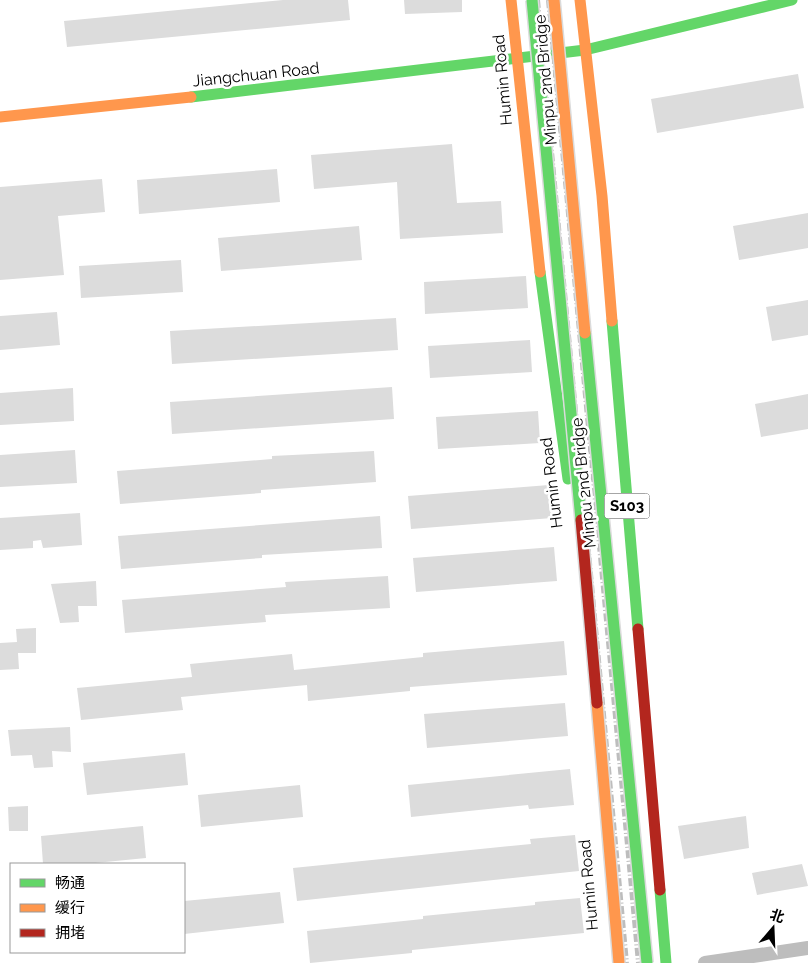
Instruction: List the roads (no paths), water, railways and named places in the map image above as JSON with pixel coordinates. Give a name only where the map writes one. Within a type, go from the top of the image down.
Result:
[{"type":"main road","name":"Humin Road","points":[[512,0],[516,60],[533,220],[568,482],[582,612],[611,963]]},
{"type":"main road","name":"Minpu 2nd Bridge","points":[[532,0],[587,578],[606,834],[619,963]]},
{"type":"main road","name":"Minpu 2nd Bridge","points":[[554,0],[582,306],[647,963]]},
{"type":"main road","name":"S103","points":[[580,0],[602,196],[666,963]]},
{"type":"main road","name":"Jiangchuan Road","points":[[0,117],[252,91],[585,50],[792,0]]},
{"type":"street","points":[[705,963],[808,948]]},
{"type":"railway","points":[[538,0],[627,963]]},
{"type":"railway","points":[[548,0],[638,963]]}]
